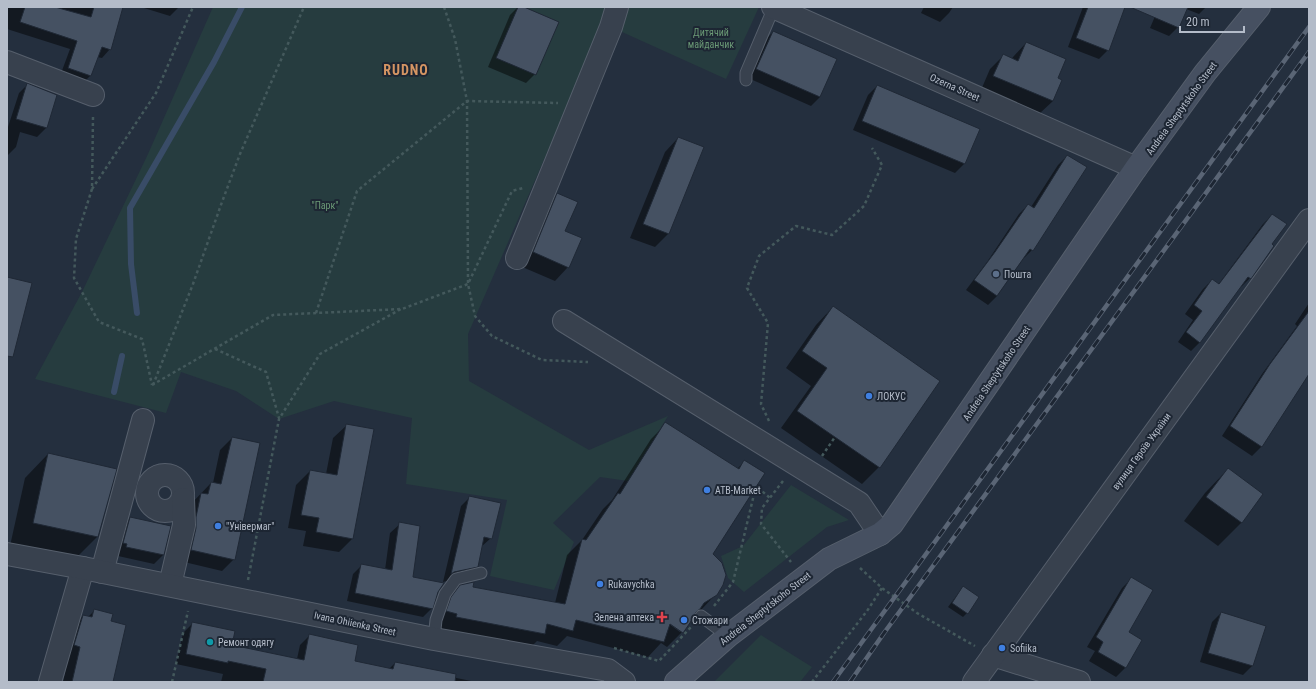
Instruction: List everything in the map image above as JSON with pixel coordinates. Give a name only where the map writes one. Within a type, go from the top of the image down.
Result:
[{"type":"main road","name":"Andreia Sheptytskoho Street","points":[[676,682],[728,636],[829,559],[880,534],[892,524],[1136,168],[1205,73],[1259,7]]},
{"type":"street","points":[[517,258],[611,27],[617,7]]},
{"type":"street","name":"Ozerna Street","points":[[774,7],[1136,168]]},
{"type":"street","points":[[7,62],[93,95]]},
{"type":"street","name":"вулиця Героїв України","points":[[974,682],[1309,220]]},
{"type":"street","points":[[564,321],[859,503],[880,534]]},
{"type":"street","points":[[50,682],[93,570],[143,420]]},
{"type":"street","points":[[170,585],[184,525],[183,499]]},
{"type":"street","name":"Ivana Ohiienka Street","points":[[7,554],[170,585],[434,639],[608,670],[624,682]]},
{"type":"street","points":[[993,655],[1080,682]]},
{"type":"lane","points":[[746,80],[746,73],[774,7]]},
{"type":"lane","points":[[434,639],[436,620],[445,594],[456,579],[481,573]]},
{"type":"lane","points":[[702,616],[728,636]]},
{"type":"path","points":[[152,385],[142,339],[99,322],[74,278],[76,239],[92,189],[156,93],[193,7]]},
{"type":"path","points":[[152,385],[193,284],[240,154],[304,7]]},
{"type":"path","points":[[444,7],[455,39],[467,101],[468,284],[474,316],[492,336],[542,360],[609,363],[622,357]]},
{"type":"path","points":[[92,189],[93,95]]},
{"type":"path","points":[[316,313],[357,191],[467,101],[580,104]]},
{"type":"path","points":[[770,424],[761,404],[768,323],[747,288],[760,256],[796,226],[832,235],[864,206],[882,165],[872,148]]},
{"type":"path","points":[[243,600],[279,419],[320,354],[402,308],[468,284],[512,191],[549,180]]},
{"type":"path","points":[[152,385],[273,315],[402,308]]},
{"type":"path","points":[[214,349],[266,372],[279,419]]},
{"type":"path","points":[[793,564],[761,524],[762,508],[784,480],[810,473],[835,437]]},
{"type":"path","points":[[612,647],[659,661],[702,616],[717,603],[733,582],[756,486],[770,498]]},
{"type":"path","points":[[858,566],[882,588],[917,614],[993,655]]},
{"type":"path","points":[[812,682],[867,611],[882,588]]},
{"type":"path","points":[[172,682],[190,604]]},
{"type":"green space","name":"\"Парк\"","points":[[213,7],[607,7],[587,61],[468,334],[469,381],[589,450],[668,416],[628,481],[600,477],[553,523],[574,542],[554,590],[490,576],[507,500],[406,484],[412,418],[334,401],[279,419],[236,391],[181,372],[166,413],[35,379],[82,292],[148,154]]},
{"type":"green space","name":"Дитячий майданчик","points":[[617,7],[759,7],[726,79],[611,27]]},
{"type":"green space","points":[[791,485],[849,520],[827,527],[744,592],[728,578],[721,556],[743,546]]},
{"type":"green space","points":[[761,635],[812,667],[800,682],[714,682]]},
{"type":"building","points":[[25,7],[55,7],[91,17],[94,7],[123,7],[111,50],[102,47],[91,76],[68,68],[77,41],[20,22]]},
{"type":"building","points":[[518,7],[524,7],[559,22],[536,75],[496,58]]},
{"type":"building","points":[[1088,7],[1125,7],[1109,51],[1076,38]]},
{"type":"building","points":[[1130,7],[1188,7],[1179,28]]},
{"type":"building","points":[[773,31],[837,59],[820,97],[756,69]]},
{"type":"building","points":[[1026,42],[1066,59],[1058,78],[1062,80],[1053,101],[993,76],[1003,54],[1018,61]]},
{"type":"building","points":[[27,83],[57,95],[47,128],[16,119]]},
{"type":"building","points":[[877,85],[980,129],[965,164],[862,121]]},
{"type":"building","points":[[678,137],[704,147],[669,234],[643,224]]},
{"type":"building","points":[[1067,155],[1087,167],[1033,251],[1030,249],[997,296],[974,280],[1028,204],[1034,208]]},
{"type":"building","points":[[557,193],[578,202],[565,231],[582,238],[569,268],[533,252]]},
{"type":"building","points":[[1272,214],[1287,224],[1272,244],[1274,246],[1251,279],[1248,277],[1200,343],[1186,332],[1202,311],[1194,305],[1212,279],[1219,284]]},
{"type":"building","points":[[7,277],[32,283],[13,357],[7,356]]},
{"type":"building","name":"ЛОКУС","points":[[833,306],[940,381],[880,468],[797,411],[827,368],[802,351]]},
{"type":"building","points":[[1309,311],[1309,374],[1262,447],[1230,426],[1270,364]]},
{"type":"building","points":[[665,422],[739,469],[744,460],[765,473],[713,554],[722,563],[726,575],[723,585],[717,595],[704,603],[696,612],[683,633],[670,624],[664,642],[576,620],[573,631],[547,624],[545,634],[456,617],[457,614],[446,611],[451,597],[460,585],[474,582],[473,587],[565,604],[582,539],[586,540],[618,493],[620,494]]},
{"type":"building","points":[[346,424],[374,429],[353,539],[316,532],[319,518],[301,515],[310,470],[337,475]]},
{"type":"building","points":[[232,437],[260,443],[235,560],[191,550],[201,493],[208,494],[211,482],[221,484]]},
{"type":"building","points":[[48,453],[117,469],[98,537],[33,523]]},
{"type":"building","points":[[1228,468],[1263,494],[1242,523],[1206,497]]},
{"type":"building","points":[[469,496],[501,503],[492,539],[484,537],[478,567],[451,574]]},
{"type":"building","points":[[130,517],[171,526],[164,555],[126,547],[127,544],[123,543]]},
{"type":"building","points":[[399,522],[420,526],[413,577],[444,583],[438,592],[433,609],[355,593],[361,564],[392,570]]},
{"type":"building","points":[[1131,577],[1153,590],[1129,632],[1142,640],[1126,668],[1098,652],[1103,642],[1096,637]]},
{"type":"building","points":[[963,586],[979,597],[968,614],[952,603]]},
{"type":"building","points":[[94,609],[113,614],[111,621],[126,625],[113,682],[72,682],[80,647],[74,645],[83,615],[92,617]]},
{"type":"building","points":[[1221,612],[1266,626],[1253,666],[1208,653]]},
{"type":"building","points":[[192,622],[235,631],[232,645],[304,660],[309,634],[358,645],[355,661],[393,669],[395,662],[456,674],[455,682],[263,682],[266,669],[186,654]]},
{"type":"waterway","points":[[137,313],[131,264],[130,208],[214,62],[242,7]]},
{"type":"waterway","points":[[114,392],[122,356]]},
{"type":"railway","points":[[833,682],[1309,27]]},
{"type":"railway","points":[[850,682],[884,633],[1309,52]]},
{"type":"place","name":"Пошта","points":[[996,274]]},
{"type":"place","name":"ЛОКУС","points":[[869,396]]},
{"type":"place","name":"ATB-Market","points":[[707,490]]},
{"type":"place","name":"\"Універмаг\"","points":[[218,526]]},
{"type":"place","name":"Rukavychka","points":[[600,584]]},
{"type":"place","name":"Зелена аптека","points":[[662,617]]},
{"type":"place","name":"Стожари","points":[[684,620]]},
{"type":"place","name":"Ремонт одягу","points":[[210,642]]},
{"type":"place","name":"Sofiika","points":[[1002,648]]},
{"type":"district","name":"RUDNO","points":[[406,70]]}]
